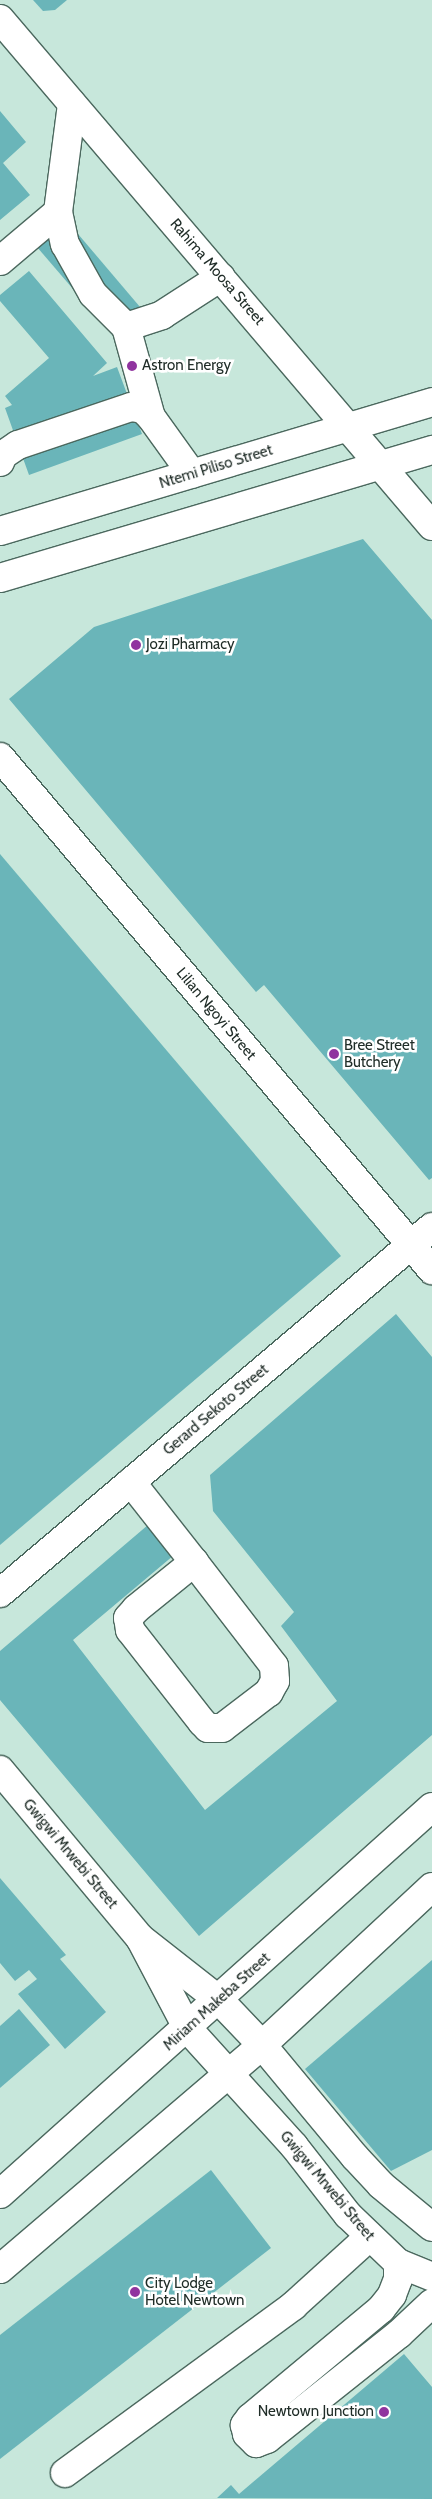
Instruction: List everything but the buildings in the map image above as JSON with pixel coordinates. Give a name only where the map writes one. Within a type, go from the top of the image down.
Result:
[{"type":"street","name":"Rahima Moosa Street","points":[[0,20],[350,427],[432,526]]},
{"type":"street","points":[[72,104],[58,212],[65,244],[76,267],[93,294],[126,327],[151,417]]},
{"type":"street","points":[[0,262],[58,212]]},
{"type":"street","points":[[126,327],[162,315],[221,277]]},
{"type":"street","name":"Ntemi Piliso Street","points":[[0,531],[432,402]]},
{"type":"street","points":[[0,462],[3,455],[18,445],[130,406],[143,409],[151,417],[192,474]]},
{"type":"street","points":[[0,578],[432,450]]},
{"type":"street","name":"Lilian Ngoyi Street","points":[[0,757],[432,1270]]},
{"type":"street","name":"Gerard Sekoto Street","points":[[0,1593],[432,1227]]},
{"type":"street","points":[[131,1482],[194,1562],[274,1666],[275,1681],[269,1692],[222,1728],[208,1728],[202,1722],[130,1630],[128,1618],[136,1609],[194,1562]]},
{"type":"street","name":"Gwigwi Mrwebi Street","points":[[0,1770],[140,1938],[188,2029],[230,2072],[369,2237],[398,2263],[432,2277]]},
{"type":"street","name":"Miriam Makeba Street","points":[[0,2194],[188,2029],[432,1807]]},
{"type":"street","points":[[0,2269],[262,2045],[432,1887]]},
{"type":"street","name":"Gwigwi Mrwebi Street","points":[[140,1938],[219,2000],[262,2045],[355,2157],[381,2185],[432,2227]]},
{"type":"street","points":[[65,2473],[292,2306],[369,2237]]},
{"type":"street","points":[[398,2263],[398,2279],[392,2295],[381,2309],[250,2418],[245,2425],[247,2434],[256,2443],[267,2440],[399,2334],[432,2303]]},
{"type":"place","name":"Astron Energy","points":[[132,366]]},
{"type":"place","name":"Jozi Pharmacy","points":[[136,645]]},
{"type":"place","name":"Bree Street Butchery","points":[[334,1054]]},
{"type":"place","name":"City Lodge Hotel Newtown","points":[[135,2292]]},
{"type":"place","name":"Newtown Junction","points":[[384,2412]]}]
